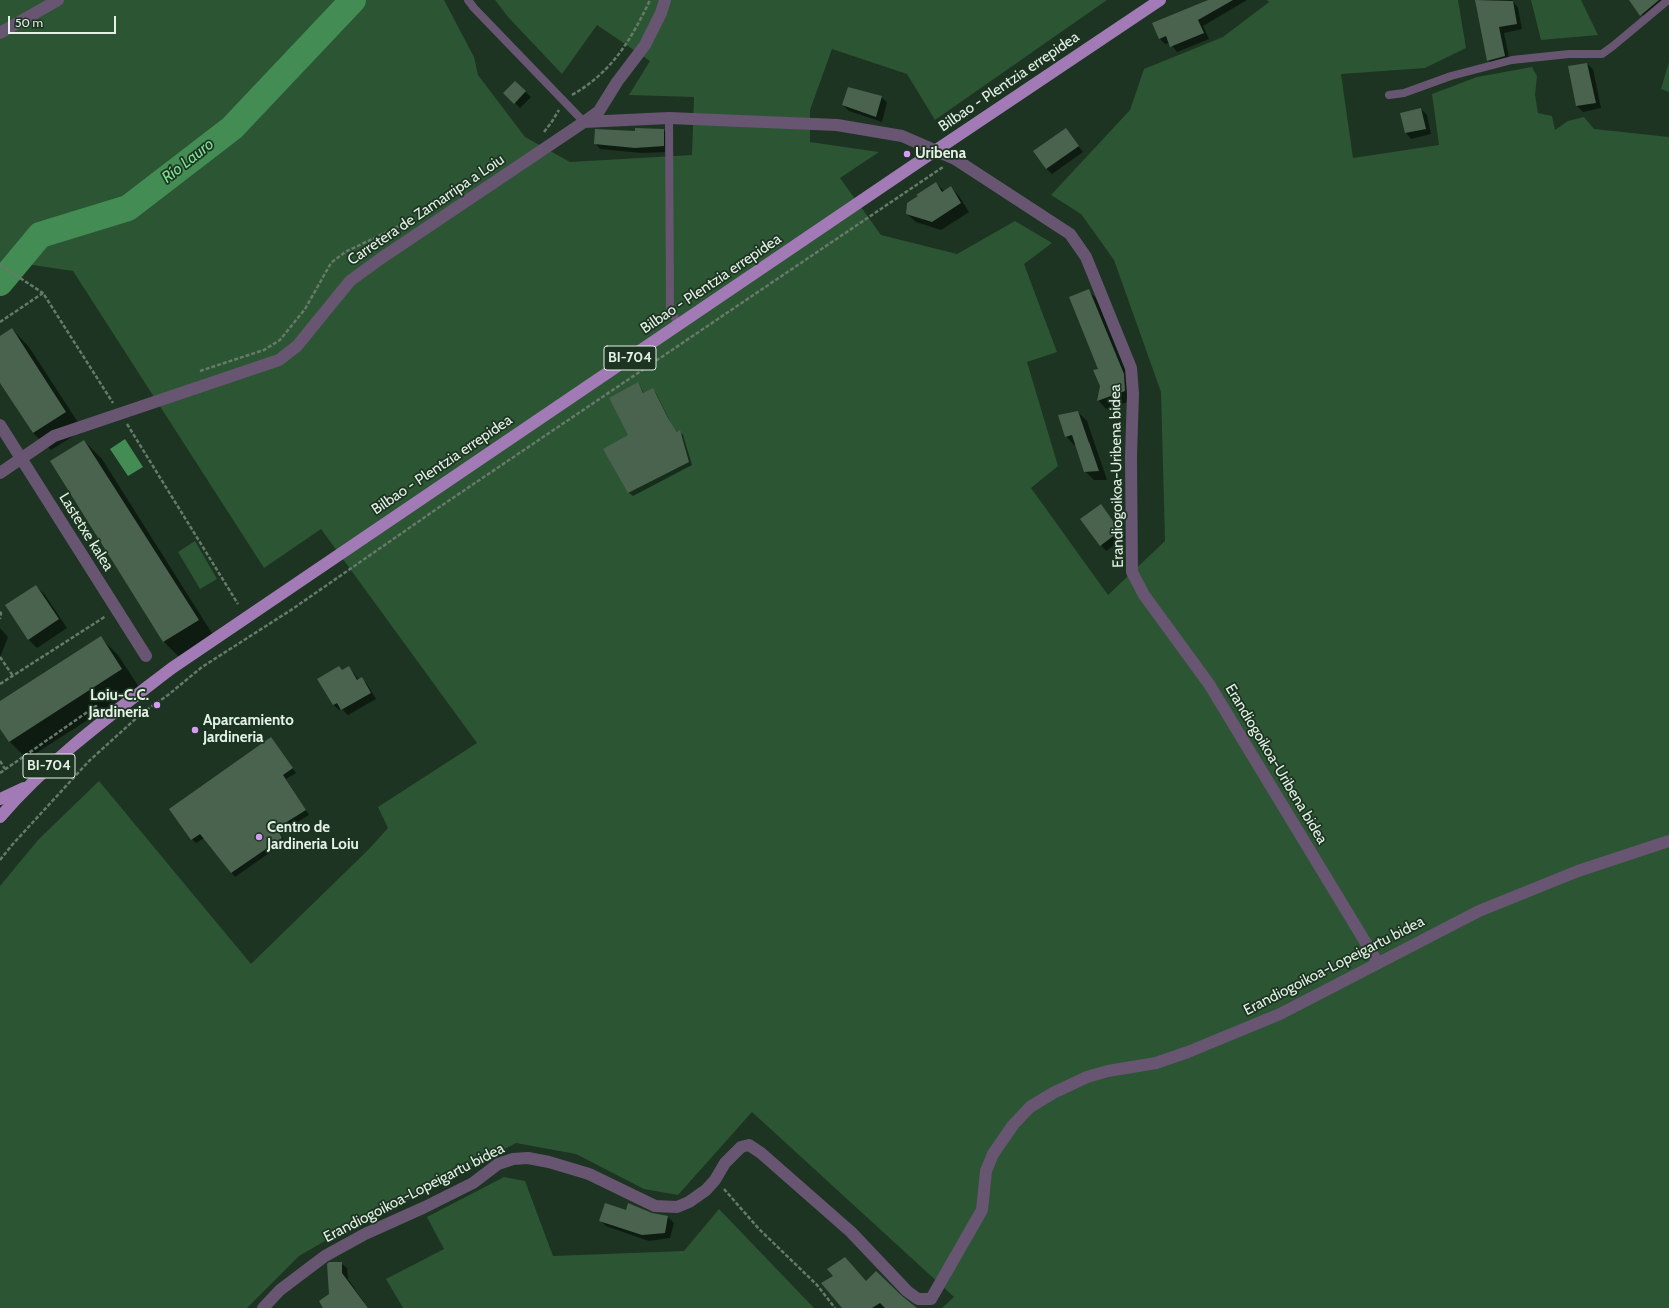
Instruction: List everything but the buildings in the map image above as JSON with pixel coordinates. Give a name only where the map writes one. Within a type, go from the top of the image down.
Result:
[{"type":"main road","name":"Bilbao - Plentzia errepidea","points":[[104,720],[172,668],[215,638],[679,325],[935,150],[1160,0]]},
{"type":"main road","name":"BI-704","points":[[0,817],[50,765],[104,720]]},
{"type":"main road","points":[[0,799],[30,785]]},
{"type":"street","points":[[0,34],[58,0]]},
{"type":"street","name":"Carretera de Zamarripa a Loiu","points":[[0,473],[54,436],[279,360],[296,346],[350,282],[380,258],[599,111],[617,82],[645,45],[661,13],[665,0]]},
{"type":"street","name":"Erandiogoikoa-Uribena bidea","points":[[584,122],[669,118],[837,125],[902,136],[955,159],[1070,234],[1086,257],[1132,368],[1132,572],[1144,595],[1209,684],[1378,963]]},
{"type":"street","name":"Lastetxe kalea","points":[[0,424],[146,656]]},
{"type":"street","name":"Erandiogoikoa-Lopeigartu bidea","points":[[263,1308],[280,1290],[325,1256],[365,1234],[425,1207],[473,1183],[498,1164],[513,1159],[528,1158],[549,1162],[589,1174],[654,1206],[677,1207],[688,1202],[706,1190],[715,1180],[725,1163],[741,1147],[749,1145],[761,1153],[851,1232],[907,1290],[918,1299],[931,1299],[982,1210],[986,1171],[993,1154],[1013,1125],[1030,1107],[1053,1093],[1087,1077],[1108,1071],[1156,1063],[1188,1052],[1280,1014],[1480,911],[1578,871],[1669,841]]},
{"type":"lane","points":[[468,0],[479,14],[584,122]]},
{"type":"lane","points":[[1389,95],[1404,93],[1451,76],[1512,60],[1569,54],[1602,54],[1614,46],[1668,0]]},
{"type":"lane","points":[[669,118],[670,309],[679,325]]},
{"type":"path","points":[[541,135],[551,123],[563,100],[594,79],[614,61],[635,32],[650,0]]},
{"type":"path","points":[[0,860],[12,844],[89,761],[142,713],[168,695],[202,667],[291,610],[438,508],[955,159]]},
{"type":"path","points":[[198,372],[264,350],[280,340],[306,309],[331,263],[345,252],[413,220]]},
{"type":"path","points":[[0,266],[43,293],[120,413],[238,604]]},
{"type":"path","points":[[0,322],[43,293]]},
{"type":"path","points":[[112,401],[120,399]]},
{"type":"path","points":[[0,684],[116,609]]},
{"type":"path","points":[[0,612],[0,619]]},
{"type":"path","points":[[0,658],[13,676]]},
{"type":"path","points":[[0,773],[96,706],[116,736]]},
{"type":"path","points":[[0,761],[6,769]]},
{"type":"path","points":[[715,1180],[759,1228],[817,1285],[835,1308]]},
{"type":"shaded area","points":[[0,0],[444,0],[474,57],[478,75],[525,137],[570,162],[692,155],[694,97],[629,95],[650,61],[597,25],[562,74],[508,17],[495,0],[1107,0],[935,120],[907,74],[832,49],[810,110],[810,142],[879,152],[840,178],[881,235],[957,254],[1015,221],[1052,243],[1024,264],[1057,352],[1027,362],[1058,466],[1031,488],[1108,595],[1165,541],[1161,392],[1114,260],[1081,214],[1051,195],[1130,110],[1144,69],[1223,37],[1269,2],[1267,0],[1458,0],[1466,48],[1425,68],[1341,74],[1353,158],[1439,145],[1432,94],[1477,77],[1532,67],[1537,76],[1535,95],[1538,113],[1552,116],[1555,130],[1568,121],[1584,117],[1594,129],[1669,137],[1669,1308],[942,1308],[954,1297],[752,1112],[678,1195],[644,1189],[576,1154],[516,1143],[400,1204],[356,1223],[299,1256],[247,1308],[0,1308],[0,886],[38,840],[99,781],[251,964],[369,849],[388,828],[378,807],[477,743],[321,529],[264,568],[73,271],[12,262],[0,271]]},
{"type":"shaded area","points":[[1531,0],[1581,0],[1598,35],[1541,40]]},
{"type":"shaded area","points":[[1669,62],[1669,92],[1661,89]]},
{"type":"shaded area","points":[[125,439],[143,467],[128,476],[110,449]]},
{"type":"shaded area","points":[[195,541],[217,579],[200,589],[178,552]]},
{"type":"shaded area","points":[[504,1177],[525,1181],[553,1256],[684,1251],[719,1209],[814,1308],[403,1308],[386,1279],[444,1249],[427,1217]]},
{"type":"waterway","name":"Río Lauro","points":[[0,283],[40,235],[128,208],[232,128],[353,0]]},
{"type":"place","name":"Uribena","points":[[907,154]]},
{"type":"place","name":"Loiu-C.C. Jardineria","points":[[157,705]]},
{"type":"place","name":"Aparcamiento Jardineria","points":[[195,730]]},
{"type":"place","name":"Centro de Jardineria Loiu","points":[[259,837]]}]
